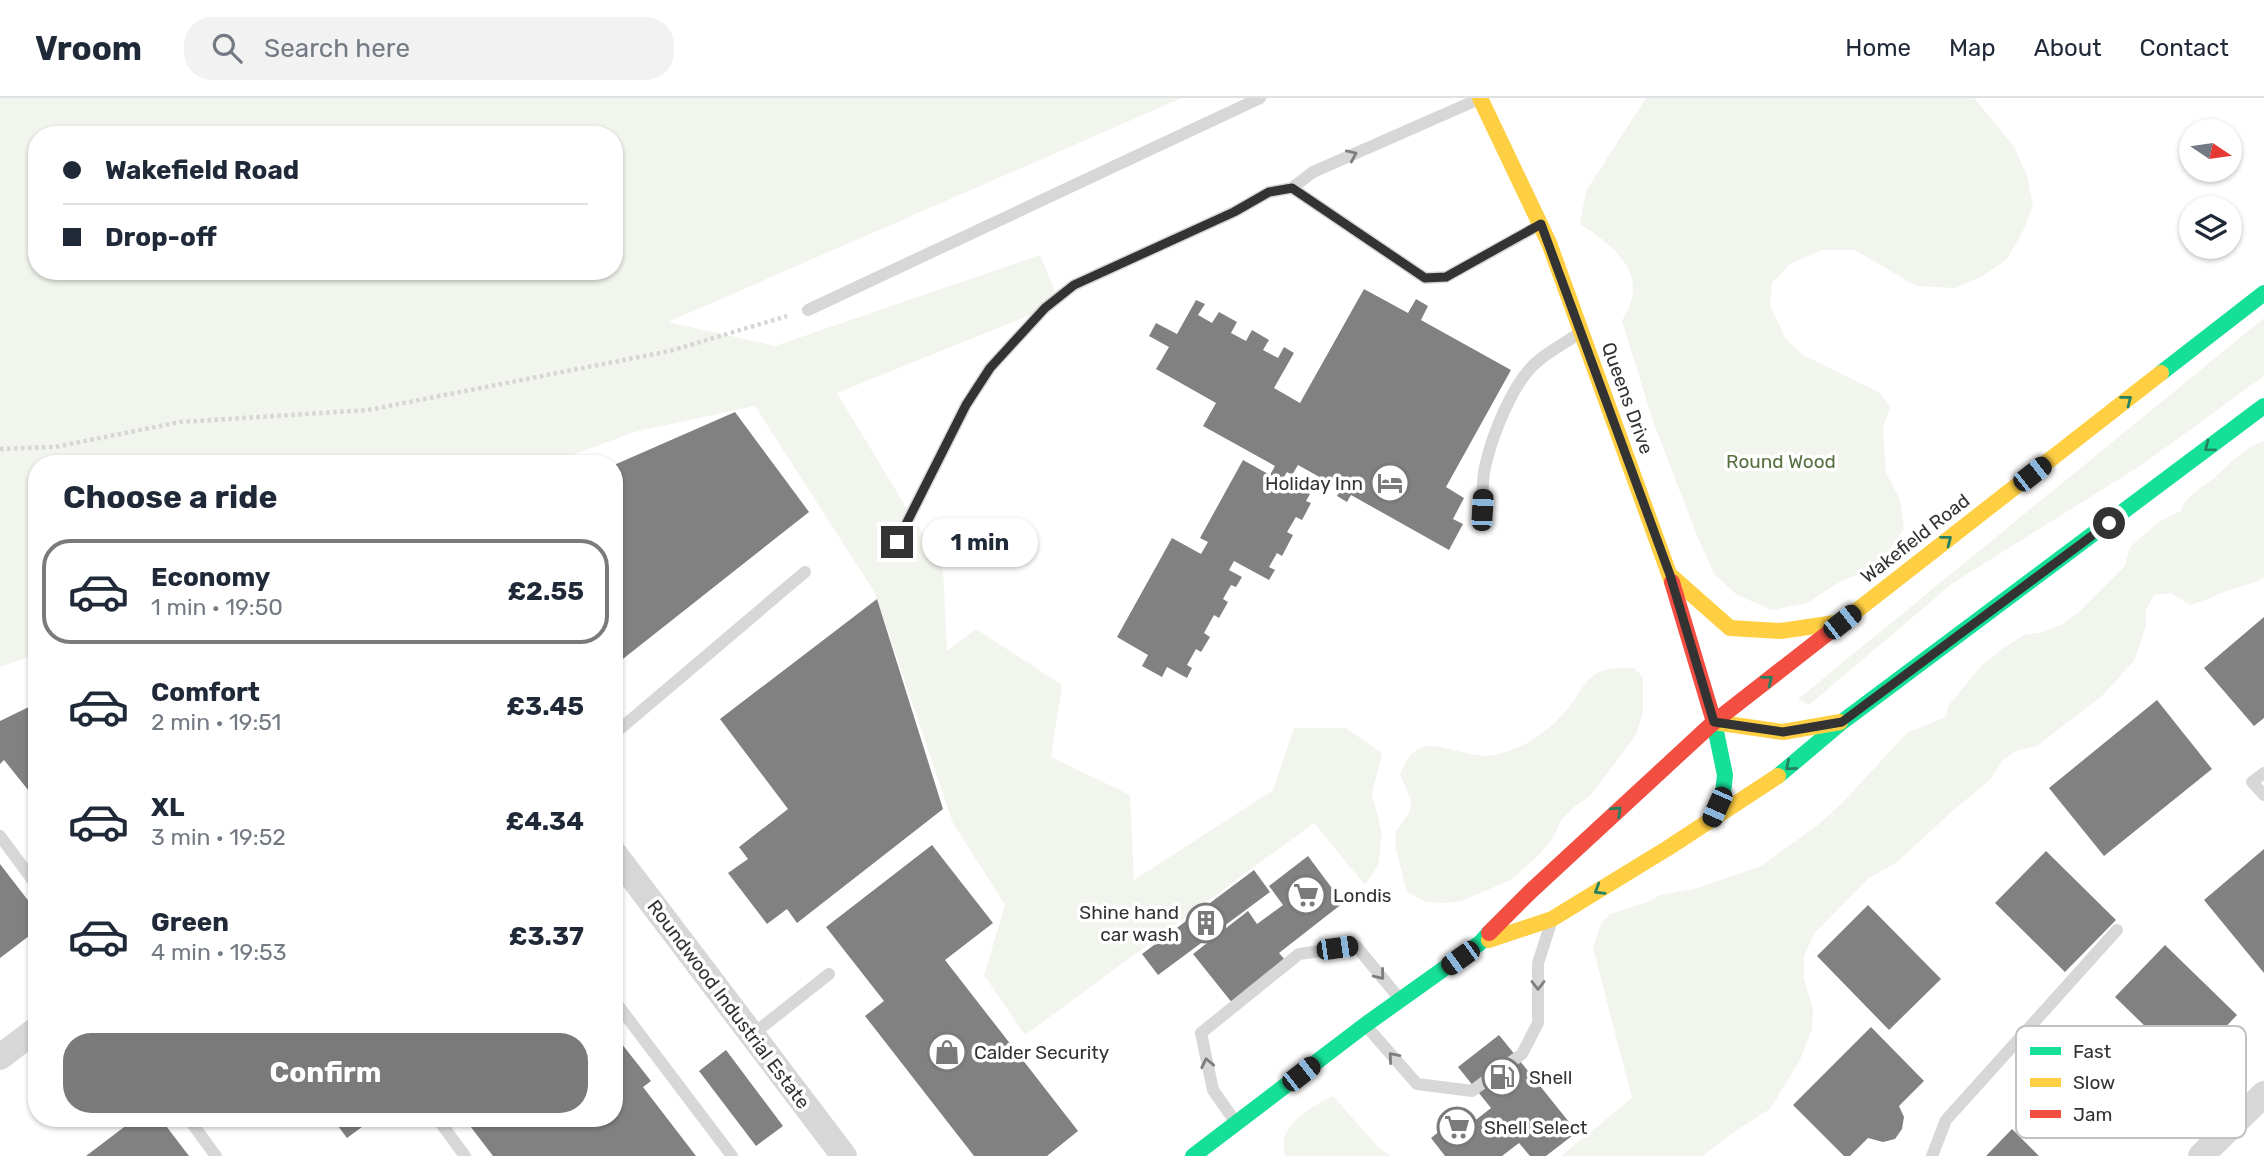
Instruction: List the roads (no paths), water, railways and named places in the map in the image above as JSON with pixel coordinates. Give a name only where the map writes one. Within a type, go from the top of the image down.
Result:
[{"type":"main road","name":"Queens Drive","points":[[1480,98],[1541,224],[1670,575],[1714,722],[1725,775],[1723,793],[1710,821]]},
{"type":"main road","name":"Wakefield Road","points":[[1193,1156],[1365,1025],[1480,943],[1531,891],[1714,722],[2264,293]]},
{"type":"main road","name":"Wakefield Road","points":[[1480,943],[1552,919],[1777,777],[1842,722],[2264,406]]},
{"type":"main road","points":[[1670,575],[1730,628],[1781,632],[1842,622]]},
{"type":"main road","points":[[1714,722],[1783,732],[1842,722]]},
{"type":"main road","points":[[1217,1156],[1236,1123]]},
{"type":"street","name":"Roundwood Industrial Estate","points":[[623,865],[844,1156]]},
{"type":"street","points":[[0,1057],[28,1036]]},
{"type":"street","points":[[2246,1112],[2264,1094]]},
{"type":"street","points":[[2201,1156],[2219,1138]]},
{"type":"lane","points":[[808,310],[1260,98]]},
{"type":"lane","points":[[897,542],[966,405],[990,368],[1045,308],[1074,285],[1234,212],[1269,192],[1292,188],[1313,172],[1480,98]]},
{"type":"lane","points":[[1292,188],[1425,278],[1446,277],[1541,224]]},
{"type":"lane","points":[[1482,510],[1485,469],[1491,445],[1512,397],[1537,361],[1582,331]]},
{"type":"lane","points":[[623,726],[805,572]]},
{"type":"lane","points":[[2264,773],[2252,782],[2264,795]]},
{"type":"lane","points":[[0,836],[28,874]]},
{"type":"lane","points":[[1365,1025],[1417,1084],[1472,1091],[1522,1054],[1538,1023],[1538,963],[1552,919]]},
{"type":"lane","points":[[2030,1026],[2117,930]]},
{"type":"lane","points":[[1236,1123],[1213,1090],[1201,1033],[1298,954],[1356,946],[1401,1000]]},
{"type":"lane","points":[[752,1035],[830,974]]},
{"type":"lane","points":[[623,1012],[732,1156]]},
{"type":"lane","points":[[1932,1156],[1946,1119],[2016,1042]]},
{"type":"lane","points":[[195,1127],[216,1156]]},
{"type":"lane","points":[[444,1127],[465,1156]]},
{"type":"place","name":"Holiday Inn","points":[[1390,483]]},
{"type":"place","name":"Londis","points":[[1306,895]]},
{"type":"place","name":"Shine hand car wash","points":[[1206,923]]},
{"type":"place","name":"Calder Security","points":[[947,1052]]},
{"type":"place","name":"Shell","points":[[1502,1077]]},
{"type":"place","name":"Shell Select","points":[[1457,1127]]},
{"type":"park label","name":"Round Wood","points":[[1781,461]]}]
